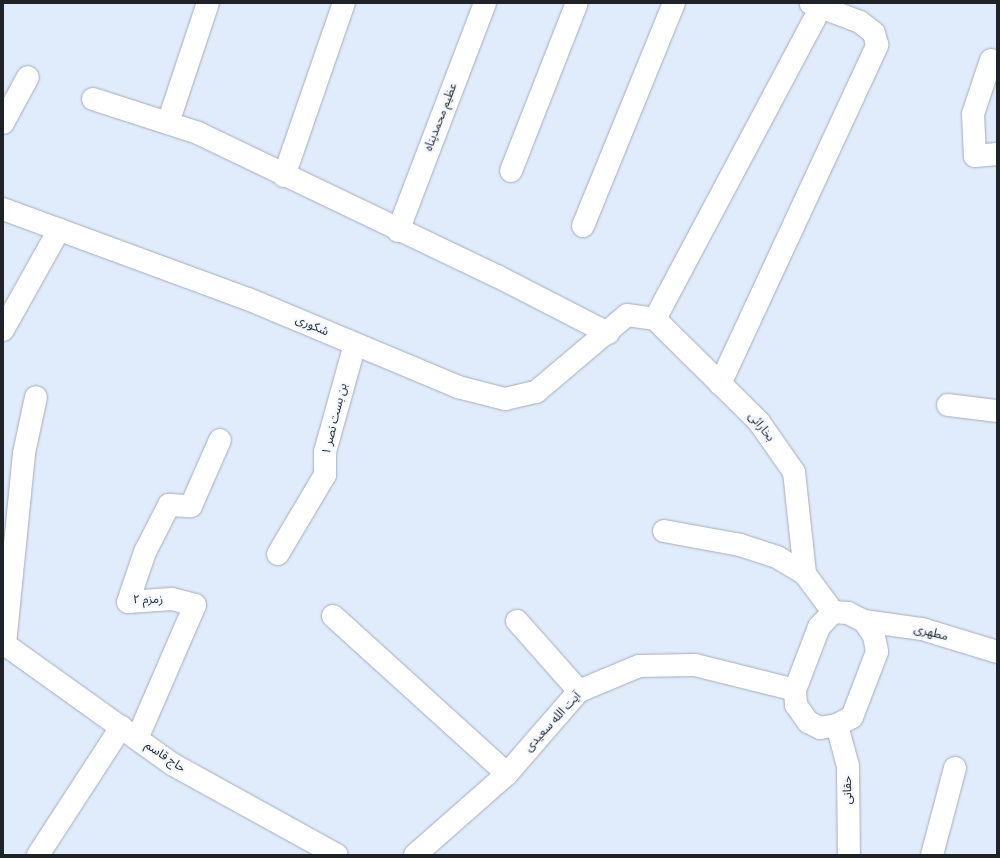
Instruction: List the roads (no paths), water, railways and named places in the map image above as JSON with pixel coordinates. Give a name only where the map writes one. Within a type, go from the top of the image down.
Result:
[{"type":"street","points":[[168,123],[208,3]]},
{"type":"street","points":[[284,176],[344,3]]},
{"type":"street","name":"عظیم محمدپناه","points":[[398,231],[485,3]]},
{"type":"street","points":[[511,171],[577,3]]},
{"type":"street","points":[[583,226],[674,3]]},
{"type":"street","points":[[93,99],[198,133],[398,231],[497,276],[608,333],[627,315],[656,319],[815,5],[860,22],[874,33],[876,45],[720,384]]},
{"type":"street","points":[[991,60],[973,114],[975,156],[997,154]]},
{"type":"street","points":[[3,123],[28,77]]},
{"type":"street","name":"شکوری","points":[[3,209],[248,299],[458,387],[505,399],[536,392],[608,333]]},
{"type":"street","points":[[3,330],[59,230]]},
{"type":"street","name":"بخارائی","points":[[656,319],[759,422],[794,472],[805,574]]},
{"type":"street","name":"بن بست نصر ۱","points":[[278,554],[325,475],[325,452],[355,344]]},
{"type":"street","points":[[4,643],[24,453],[36,397]]},
{"type":"street","points":[[948,405],[997,411]]},
{"type":"street","name":"زمزم ۲","points":[[129,733],[194,605],[172,599],[128,602],[145,552],[169,505],[190,506],[220,440]]},
{"type":"street","points":[[664,530],[740,545],[777,557],[805,574],[834,612],[819,627],[795,690],[796,705],[808,722],[820,728],[837,725],[852,717],[878,652],[874,636],[864,621]]},
{"type":"street","name":"مطهری","points":[[834,612],[848,614],[864,621],[922,629],[997,652]]},
{"type":"street","points":[[333,616],[507,774]]},
{"type":"street","points":[[517,621],[579,691]]},
{"type":"street","name":"حاج قاسم","points":[[4,643],[172,764],[337,855]]},
{"type":"street","name":"آیت الله سعیدی","points":[[415,855],[507,774],[579,691],[639,666],[695,665],[795,690]]},
{"type":"street","name":"حقانی","points":[[837,725],[848,766],[849,855]]},
{"type":"street","points":[[38,855],[129,733]]},
{"type":"street","points":[[932,855],[955,768]]}]
